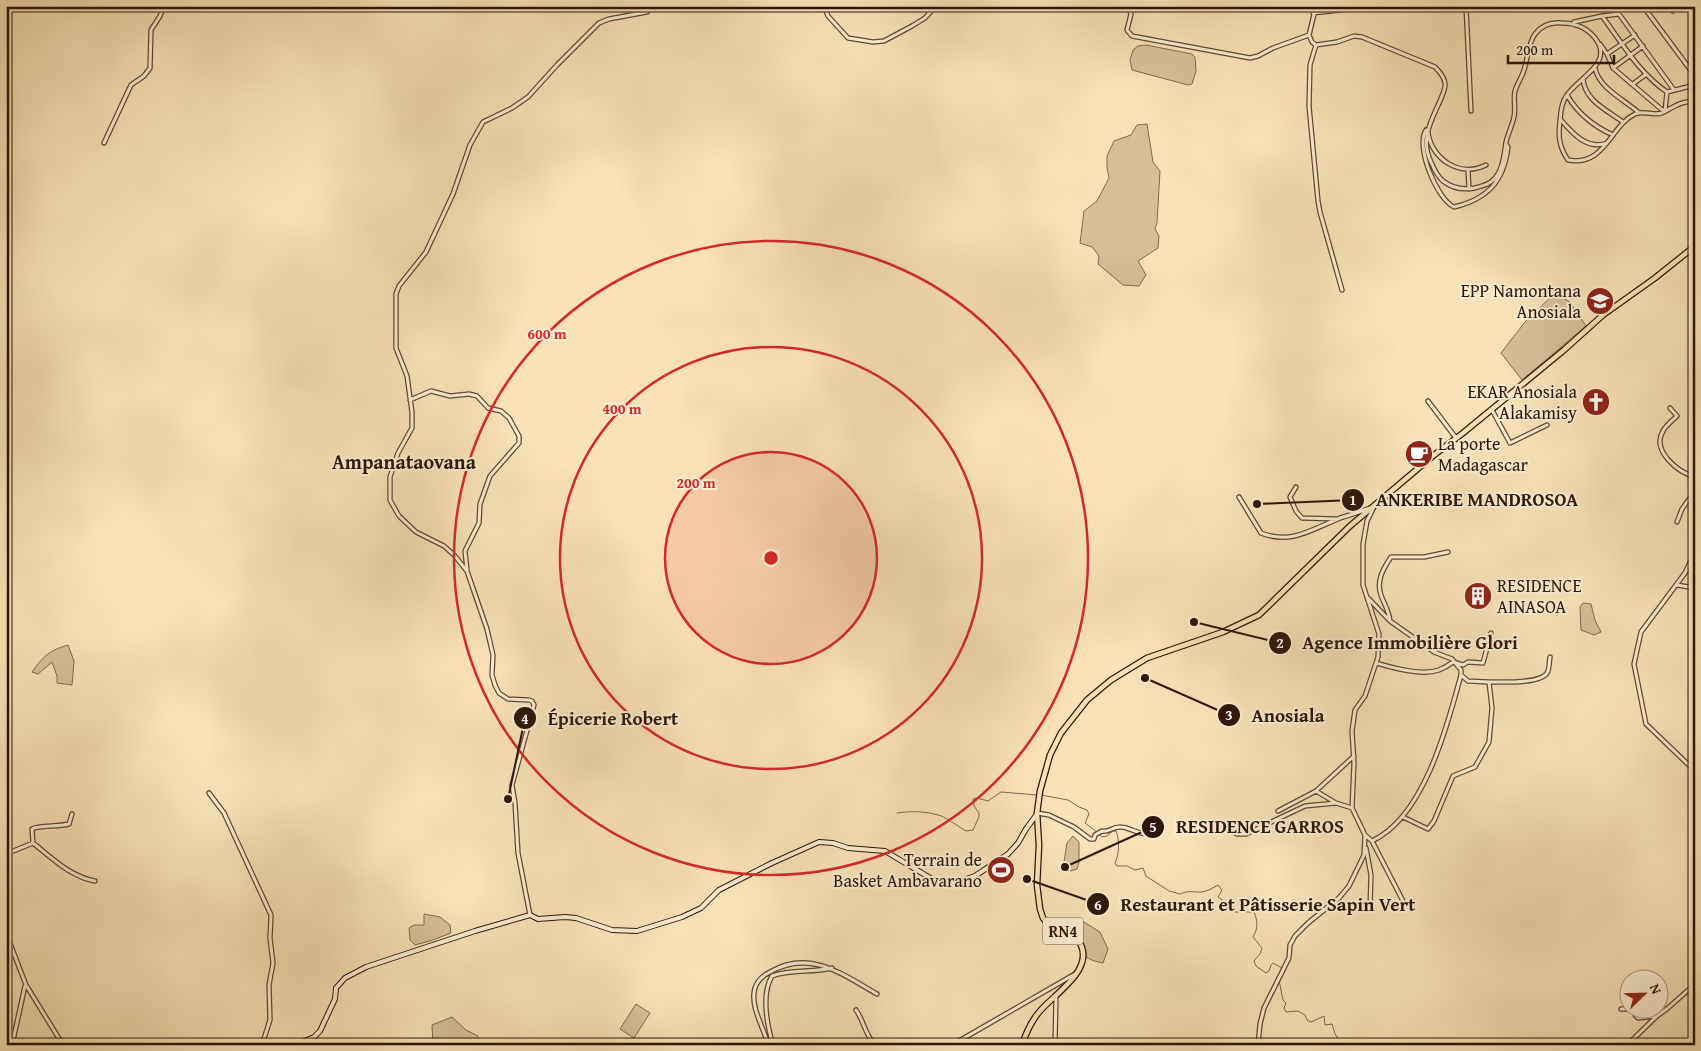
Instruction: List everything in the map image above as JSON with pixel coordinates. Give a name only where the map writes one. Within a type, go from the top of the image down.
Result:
[{"type":"main road","points":[[1375,505],[1564,350],[1603,315],[1655,278],[1695,246]]},
{"type":"main road","name":"RN4","points":[[1078,972],[1084,958],[1081,944],[1070,934],[1048,924],[1043,918],[1038,903],[1039,845],[1037,813],[1039,797],[1050,755],[1062,733],[1095,691],[1125,670],[1147,658],[1223,632],[1259,615],[1350,526],[1375,505]]},
{"type":"main road","points":[[1022,1045],[1030,1025],[1040,1011],[1078,972]]},
{"type":"street","points":[[104,143],[131,84],[144,76],[150,68],[151,30],[164,6]]},
{"type":"street","points":[[467,571],[444,546],[416,532],[399,516],[390,500],[390,477],[398,453],[412,428],[406,376],[396,348],[396,294],[399,286],[426,252],[453,194],[470,144],[483,122],[512,108],[528,97],[557,64],[599,23],[609,19],[647,12],[655,6]]},
{"type":"street","points":[[824,6],[828,16],[848,38],[873,42],[884,41],[912,26],[925,18],[936,6]]},
{"type":"street","points":[[1128,6],[1132,14],[1127,30],[1132,36],[1234,56],[1250,58],[1258,56],[1273,48],[1309,35]]},
{"type":"street","points":[[1316,6],[1309,35],[1312,42],[1316,45]]},
{"type":"street","points":[[1466,6],[1471,111]]},
{"type":"street","points":[[1643,6],[1695,76]]},
{"type":"street","points":[[1313,13],[1358,8]]},
{"type":"street","points":[[1573,23],[1619,14],[1674,90]]},
{"type":"street","points":[[1602,16],[1645,75],[1667,92]]},
{"type":"street","points":[[1427,128],[1426,147],[1429,159],[1435,172],[1447,184],[1460,189],[1469,189],[1485,185],[1493,180],[1502,164],[1514,117],[1516,90],[1528,53],[1536,33],[1547,24],[1554,22],[1580,25],[1595,38],[1607,54],[1613,68],[1665,111]]},
{"type":"street","points":[[1607,54],[1635,35]]},
{"type":"street","points":[[1316,45],[1336,42],[1354,36],[1362,37],[1435,67],[1441,74],[1445,82],[1444,90],[1422,139],[1422,148],[1441,196],[1449,205],[1454,207],[1476,200],[1495,185],[1505,166],[1508,147],[1506,144]]},
{"type":"street","points":[[1595,38],[1601,50],[1601,57],[1595,67],[1567,94],[1562,103],[1558,131],[1560,144],[1568,160],[1581,160],[1594,156],[1608,143],[1623,122],[1638,112]]},
{"type":"street","points":[[1316,45],[1310,66],[1309,98],[1318,200],[1342,290]]},
{"type":"street","points":[[1613,68],[1643,46]]},
{"type":"street","points":[[1595,67],[1596,75],[1602,84],[1638,112],[1658,114],[1684,103],[1695,102]]},
{"type":"street","points":[[1633,84],[1645,75]]},
{"type":"street","points":[[1583,79],[1584,88],[1591,99],[1623,122]]},
{"type":"street","points":[[1667,92],[1695,85]]},
{"type":"street","points":[[1665,111],[1667,92]]},
{"type":"street","points":[[1567,94],[1577,112],[1602,130],[1613,135]]},
{"type":"street","points":[[1560,120],[1578,139],[1596,145],[1608,143]]},
{"type":"street","points":[[1427,128],[1429,140],[1436,154],[1454,167],[1468,170],[1486,165]]},
{"type":"street","points":[[1468,170],[1469,189]]},
{"type":"street","points":[[410,400],[431,391],[450,396],[469,394],[477,396],[488,408],[501,411],[509,418],[519,436],[519,443],[487,482],[480,504],[479,523],[465,551],[467,571],[494,655],[492,676],[495,685],[499,693],[508,699],[529,700],[534,705],[512,785],[516,803],[518,853],[530,915]]},
{"type":"street","points":[[1428,401],[1456,438]]},
{"type":"street","points":[[1670,408],[1677,416],[1662,432],[1660,444],[1665,456],[1674,466],[1684,474],[1695,477]]},
{"type":"street","points":[[1492,410],[1510,443],[1547,425]]},
{"type":"street","points":[[1296,486],[1290,497],[1296,511],[1302,518],[1319,520],[1340,518]]},
{"type":"street","points":[[1677,522],[1695,486]]},
{"type":"street","points":[[1239,497],[1261,533],[1279,538],[1308,533],[1340,518],[1375,505]]},
{"type":"street","points":[[1370,908],[1371,875],[1365,835],[1352,808],[1354,756],[1352,746],[1355,710],[1365,696],[1378,657],[1379,634],[1363,585],[1363,544],[1367,521],[1375,505]]},
{"type":"street","points":[[1390,621],[1389,611],[1380,593],[1381,572],[1391,558],[1424,557],[1448,552]]},
{"type":"street","points":[[1695,552],[1677,585],[1640,632],[1634,664],[1646,724],[1695,772]]},
{"type":"street","points":[[1677,585],[1695,588]]},
{"type":"street","points":[[1367,597],[1390,621],[1434,652],[1452,659],[1461,670],[1440,748],[1424,784],[1402,817],[1387,833],[1372,841]]},
{"type":"street","points":[[1376,663],[1402,671],[1431,672],[1440,670],[1453,662],[1464,665],[1468,662],[1483,663],[1491,633]]},
{"type":"street","points":[[1461,675],[1468,680],[1489,682],[1541,678],[1548,670],[1550,657]]},
{"type":"street","points":[[1402,817],[1428,829],[1434,821],[1453,776],[1475,767],[1489,742],[1492,708],[1489,682]]},
{"type":"street","points":[[1278,810],[1316,791],[1354,756]]},
{"type":"street","points":[[1316,791],[1336,803],[1352,808]]},
{"type":"street","points":[[209,793],[224,813],[271,915],[272,962],[268,985],[270,1020],[262,1045]]},
{"type":"street","points":[[1191,826],[1222,827],[1237,834],[1246,834],[1305,806],[1336,803]]},
{"type":"street","points":[[296,1045],[314,1037],[320,1031],[334,999],[336,988],[344,978],[366,967],[475,930],[530,915],[538,919],[576,918],[612,930],[636,932],[682,917],[701,908],[719,890],[819,842],[832,843],[848,848],[885,851],[917,872],[932,879],[949,882],[961,881],[975,876],[1008,854],[1018,843],[1037,813],[1049,815],[1074,827],[1090,839],[1094,839],[1095,835],[1102,831],[1106,832],[1117,827],[1146,834],[1152,832],[1154,826],[1160,824]]},
{"type":"street","points":[[72,814],[69,824],[35,827],[32,829],[33,843],[75,874],[86,880],[95,881]]},
{"type":"street","points":[[1365,835],[1372,841],[1404,903]]},
{"type":"street","points":[[6,854],[33,843]]},
{"type":"street","points":[[1258,1045],[1264,1008],[1289,958],[1290,945],[1295,936],[1308,923],[1339,898],[1349,886],[1361,864],[1366,848]]},
{"type":"street","points":[[6,933],[26,985],[63,1045]]},
{"type":"street","points":[[6,954],[11,945]]},
{"type":"street","points":[[768,1045],[754,1002],[754,991],[764,975],[773,970],[810,962],[832,968],[877,994]]},
{"type":"street","points":[[773,1045],[768,1029],[765,992],[772,976],[791,971],[800,972],[832,968]]},
{"type":"street","points":[[952,1045],[1078,972]]},
{"type":"street","points":[[1668,1008],[1695,984]]},
{"type":"street","points":[[12,1045],[26,985]]},
{"type":"street","points":[[1055,1045],[1056,996]]},
{"type":"street","points":[[856,1010],[863,1021],[868,1036],[875,1045]]},
{"type":"street","points":[[1626,1045],[1655,1018]]},
{"type":"shaded area","points":[[1146,45],[1192,54],[1195,57],[1196,71],[1192,84],[1188,85],[1132,70],[1130,60],[1133,50],[1138,46]]},
{"type":"shaded area","points":[[1147,124],[1153,162],[1160,171],[1155,229],[1159,236],[1158,248],[1138,261],[1146,275],[1139,286],[1123,285],[1098,264],[1099,256],[1092,247],[1080,243],[1084,211],[1097,201],[1109,178],[1107,156],[1114,141],[1131,135],[1137,125]]},
{"type":"shaded area","points":[[1555,293],[1570,302],[1586,326],[1522,380],[1501,353],[1525,322]]},
{"type":"shaded area","points":[[1583,603],[1591,604],[1595,620],[1601,632],[1594,635],[1581,630],[1580,607]]},
{"type":"shaded area","points":[[68,645],[74,661],[72,685],[57,683],[57,676],[52,662],[38,674],[32,672],[47,654]]},
{"type":"shaded area","points":[[1073,836],[1079,842],[1079,862],[1077,869],[1070,871],[1064,862],[1067,843]]},
{"type":"shaded area","name":"Terrain de Basket Ambavarano","points":[[1009,865],[1010,875],[993,876],[993,866]]},
{"type":"shaded area","points":[[424,914],[440,917],[450,925],[451,933],[415,945],[410,940],[409,928],[414,925],[424,925]]},
{"type":"shaded area","points":[[1079,919],[1100,932],[1108,949],[1103,963],[1084,955],[1077,940],[1068,932]]},
{"type":"shaded area","points":[[636,1004],[650,1013],[634,1038],[620,1029]]},
{"type":"shaded area","points":[[452,1017],[466,1030],[478,1036],[478,1045],[433,1045],[432,1025]]},
{"type":"waterway","points":[[897,813],[918,812],[938,815],[966,831],[973,830],[979,817],[973,799],[977,798],[988,801],[1001,792],[1037,795]]},
{"type":"waterway","points":[[1041,795],[1068,800],[1087,810],[1089,814],[1085,823],[1097,832]]},
{"type":"waterway","points":[[1100,835],[1102,837],[1107,836],[1116,831],[1118,843],[1115,863],[1117,866],[1127,866],[1135,870],[1143,868],[1146,876],[1169,891],[1180,894],[1202,892],[1218,885],[1222,890],[1218,897],[1235,912],[1254,912],[1257,925],[1253,937],[1262,948],[1254,961],[1256,966],[1266,973],[1273,963],[1282,968]]},
{"type":"waterway","points":[[1279,980],[1283,1000],[1286,1003],[1284,1008],[1286,1012],[1298,1011],[1311,1022],[1324,1016],[1325,1025],[1332,1024],[1335,1034],[1342,1045]]},
{"type":"place","name":"EPP Namontana Anosiala","points":[[1600,301]]},
{"type":"place","name":"EKAR Anosiala Alakamisy","points":[[1596,402]]},
{"type":"place","name":"La porte Madagascar","points":[[1419,454]]},
{"type":"place","name":"ANKERIBE MANDROSOA","points":[[1257,504]]},
{"type":"place","name":"RESIDENCE AINASOA","points":[[1478,596]]},
{"type":"place","name":"Agence Immobilière Glori","points":[[1194,622]]},
{"type":"place","name":"Anosiala","points":[[1145,678]]},
{"type":"place","name":"Épicerie Robert","points":[[508,799]]},
{"type":"place","name":"RESIDENCE GARROS","points":[[1065,867]]},
{"type":"place","name":"Terrain de Basket Ambavarano","points":[[1001,870]]},
{"type":"place","name":"Restaurant et Pâtisserie Sapin Vert","points":[[1027,879]]},
{"type":"district","name":"Ampanataovana","points":[[404,462]]}]
